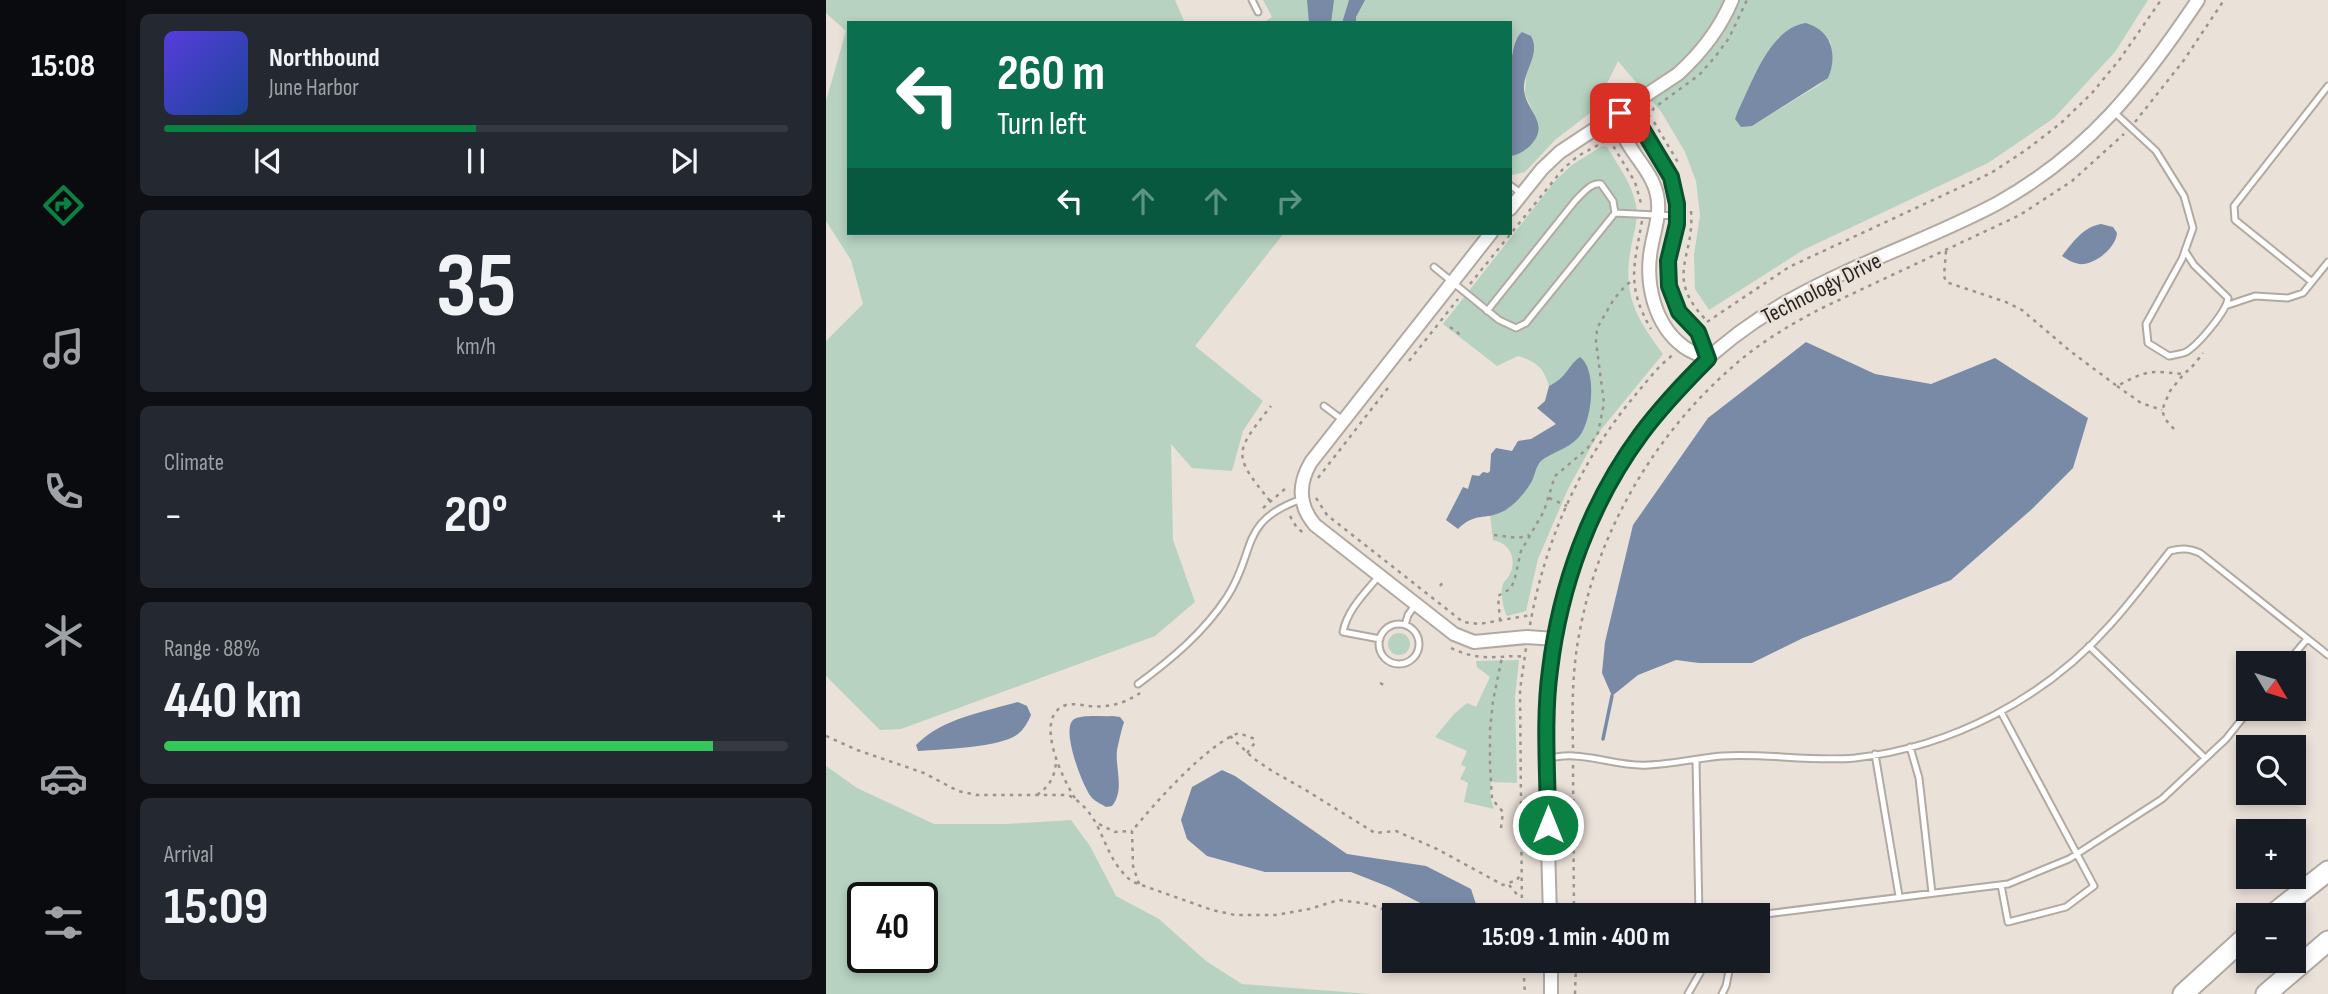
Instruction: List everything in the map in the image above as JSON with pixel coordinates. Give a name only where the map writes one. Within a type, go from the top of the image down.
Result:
[{"type":"highway","points":[[2288,903],[2328,871]]},
{"type":"highway","points":[[2266,994],[2328,941]]},
{"type":"highway","points":[[2183,994],[2236,946]]},
{"type":"street","points":[[1512,206],[1542,169],[1560,152],[1678,74],[1694,60],[1718,28],[1732,0]]},
{"type":"street","name":"Technology Drive","points":[[1550,903],[1549,671],[1555,639],[1571,571],[1588,524],[1612,478],[1648,425],[1708,359],[1747,327],[1836,276],[1956,223],[2006,197],[2075,149],[2114,112],[2158,59],[2198,0]]},
{"type":"street","points":[[1620,113],[1621,131],[1655,188],[1658,216],[1648,267],[1655,306],[1669,331],[1683,346],[1708,359]]},
{"type":"street","points":[[1620,113],[1638,122],[1665,165],[1674,190],[1677,216],[1668,261],[1669,286],[1679,312],[1698,332],[1708,359]]},
{"type":"street","points":[[1489,235],[1343,421],[1305,472],[1302,483],[1308,498],[1308,516],[1315,525],[1454,634],[1474,642],[1527,637],[1555,639]]},
{"type":"street","points":[[1551,973],[1551,994]]},
{"type":"lane","points":[[1252,0],[1258,12]]},
{"type":"lane","points":[[2312,282],[2235,220],[2234,206],[2328,86]]},
{"type":"lane","points":[[2114,112],[2156,151],[2184,197],[2193,228],[2185,251],[2146,324],[2148,343],[2169,356],[2186,352],[2211,327],[2228,304],[2228,298],[2193,265],[2185,251]]},
{"type":"lane","points":[[1434,267],[1487,311],[1507,326],[1516,328],[1526,323],[1615,213],[1613,201],[1601,184],[1594,184],[1575,201],[1487,311]]},
{"type":"lane","points":[[1512,186],[1522,194]]},
{"type":"lane","points":[[1615,213],[1677,216]]},
{"type":"lane","points":[[2228,304],[2255,296],[2288,298],[2303,293],[2328,262]]},
{"type":"lane","points":[[1324,406],[1343,421]]},
{"type":"lane","points":[[1138,684],[1175,656],[1215,614],[1238,576],[1258,526],[1283,506],[1308,498]]},
{"type":"lane","points":[[1548,758],[1573,755],[1645,765],[1723,756],[1810,760],[1857,757],[1910,747],[1970,726],[2033,693],[2090,646],[2170,551],[2180,548],[2190,548],[2200,553],[2328,655]]},
{"type":"lane","points":[[1379,575],[1349,613],[1343,632],[1380,639]]},
{"type":"lane","points":[[1405,625],[1416,604]]},
{"type":"lane","points":[[1405,625],[1414,630],[1419,643],[1418,650],[1410,661],[1398,664],[1386,659],[1380,649],[1380,639],[1389,626],[1405,625]]},
{"type":"lane","points":[[2297,651],[2307,639]]},
{"type":"lane","points":[[2090,646],[2205,758]]},
{"type":"lane","points":[[2001,712],[2094,886],[2066,906],[2008,922],[2001,885]]},
{"type":"lane","points":[[1770,913],[2001,885],[2032,874],[2077,854],[2162,799],[2240,721]]},
{"type":"lane","points":[[1910,747],[1919,778],[1932,892]]},
{"type":"lane","points":[[1875,754],[1899,897]]},
{"type":"lane","points":[[1696,760],[1699,903]]},
{"type":"lane","points":[[1688,994],[1700,973]]},
{"type":"lane","points":[[1722,994],[1729,973]]},
{"type":"path","points":[[1706,325],[1789,267],[1991,173],[2026,150],[2061,124],[2092,93],[2120,59],[2161,0]]},
{"type":"path","points":[[1574,903],[1573,684],[1584,609],[1602,553],[1615,524],[1628,498],[1667,437],[1701,397],[1730,369],[1793,323],[1822,307],[1995,228],[2044,201],[2098,159],[2131,127],[2184,60],[2224,0]]},
{"type":"path","points":[[1512,232],[1563,169],[1578,156],[1614,134]]},
{"type":"path","points":[[1470,284],[1510,235]]},
{"type":"path","points":[[1946,251],[1946,282],[2022,310],[2117,386],[2141,403],[2162,410]]},
{"type":"path","points":[[1500,621],[1498,596],[1510,589],[1514,582],[1521,551],[1539,521],[1555,476],[1594,440],[1602,419],[1604,403],[1595,342],[1597,328],[1615,299],[1633,280]]},
{"type":"path","points":[[1409,360],[1460,297]]},
{"type":"path","points":[[1450,327],[1462,336]]},
{"type":"path","points":[[2174,429],[2165,419],[2162,410],[2170,391],[2203,353]]},
{"type":"path","points":[[2117,386],[2145,373],[2179,376],[2185,373]]},
{"type":"path","points":[[1315,487],[1324,468],[1391,384]]},
{"type":"path","points":[[1271,406],[1246,438],[1242,454],[1249,474],[1271,501],[1286,488]]},
{"type":"path","points":[[1594,440],[1599,443]]},
{"type":"path","points":[[1308,498],[1463,621],[1470,624],[1531,615]]},
{"type":"path","points":[[1549,498],[1567,506]]},
{"type":"path","points":[[1494,535],[1518,538],[1529,535]]},
{"type":"path","points":[[1440,586],[1443,582]]},
{"type":"path","points":[[1451,648],[1478,657],[1525,657]]},
{"type":"path","points":[[1501,828],[1503,811],[1492,799],[1490,754],[1493,701],[1502,657]]},
{"type":"path","points":[[1075,798],[1056,756],[1050,731],[1056,712],[1071,704],[1096,707],[1124,702],[1142,691],[1138,684]]},
{"type":"path","points":[[1097,823],[1115,832],[1132,831],[1201,758],[1230,736],[1243,734],[1256,740],[1247,753]]},
{"type":"path","points":[[826,736],[857,750],[924,773],[958,791],[977,795],[1068,795],[1075,798],[1093,814],[1122,874],[1139,884],[1212,910],[1235,915],[1276,915],[1339,901],[1369,904],[1382,909]]},
{"type":"path","points":[[1230,736],[1247,753],[1272,771],[1375,833],[1396,831],[1437,849],[1495,882],[1508,884],[1517,880],[1521,872]]},
{"type":"path","points":[[1037,795],[1047,788],[1054,775],[1056,756]]},
{"type":"path","points":[[1320,799],[1323,793]]},
{"type":"path","points":[[1132,831],[1133,866],[1139,884]]},
{"type":"path","points":[[1508,884],[1520,896],[1521,903]]},
{"type":"path","points":[[1524,973],[1525,994]]},
{"type":"path","points":[[1575,994],[1576,973]]},
{"type":"green space","points":[[826,0],[1175,0],[1184,21],[847,21],[847,235],[1282,235],[1195,346],[1263,401],[1243,431],[1232,471],[1192,468],[1171,444],[1173,540],[1195,602],[1155,636],[901,729],[880,730],[826,676],[826,341],[863,304],[851,260],[826,221],[826,101],[846,31],[826,13]]},
{"type":"green space","points":[[1263,0],[2148,0],[2115,52],[2054,118],[1988,163],[1803,250],[1709,310],[1695,289],[1694,255],[1700,215],[1696,181],[1685,152],[1662,113],[1618,61],[1594,110],[1555,140],[1525,172],[1512,175],[1512,155],[1531,145],[1538,132],[1536,119],[1525,94],[1526,78],[1516,38],[1512,53],[1512,21],[1266,21],[1272,17]],"holes":[[[1779,37],[1830,41],[1832,54],[1828,76],[1819,85],[1752,126],[1738,111]]]},
{"type":"green space","points":[[1602,146],[1607,147],[1616,161],[1634,197],[1637,215],[1629,264],[1630,292],[1633,305],[1645,329],[1663,354],[1599,432],[1568,489],[1538,559],[1526,611],[1507,616],[1502,591],[1512,568],[1512,557],[1504,544],[1493,540],[1490,514],[1501,513],[1513,504],[1523,493],[1541,461],[1579,437],[1568,372],[1563,379],[1549,386],[1545,374],[1530,360],[1518,356],[1497,366],[1443,324],[1555,181],[1572,165]]},
{"type":"green space","points":[[1399,633],[1407,636],[1410,644],[1407,652],[1399,655],[1391,652],[1388,644],[1391,636]]},
{"type":"green space","points":[[1519,660],[1515,697],[1517,783],[1491,782],[1490,796],[1494,809],[1464,802],[1468,783],[1460,779],[1466,767],[1461,765],[1467,751],[1435,737],[1467,703],[1476,707],[1490,677],[1477,667],[1476,661]]},
{"type":"green space","points":[[826,766],[857,788],[934,824],[1006,824],[1071,820],[1090,846],[1116,896],[1159,919],[1206,961],[1242,984],[1370,994],[826,994]]},
{"type":"water","points":[[1307,0],[1334,0],[1331,21],[1309,21]]},
{"type":"water","points":[[1349,0],[1365,0],[1356,21],[1343,21]]},
{"type":"water","points":[[1806,23],[1822,32],[1830,45],[1832,61],[1828,78],[1752,126],[1741,127],[1735,119],[1764,58],[1782,35],[1793,27]]},
{"type":"water","points":[[1522,32],[1531,36],[1534,43],[1524,89],[1525,97],[1536,117],[1538,130],[1530,146],[1512,156],[1512,59],[1516,40]]},
{"type":"water","points":[[2101,224],[2113,227],[2117,233],[2105,253],[2084,264],[2075,263],[2062,256],[2084,232]]},
{"type":"water","points":[[1806,342],[1875,374],[1931,384],[1995,358],[2088,418],[2073,468],[2032,509],[1951,580],[1803,638],[1752,663],[1676,660],[1638,675],[1612,696],[1602,673],[1605,642],[1633,525],[1708,418]]},
{"type":"water","points":[[1580,357],[1589,373],[1591,397],[1587,421],[1578,438],[1541,461],[1526,490],[1506,509],[1470,520],[1458,529],[1446,520],[1463,487],[1468,489],[1472,475],[1479,476],[1490,471],[1491,454],[1496,448],[1512,451],[1518,441],[1531,439],[1556,424],[1537,408],[1545,401],[1549,386],[1560,379]]},
{"type":"water","points":[[1018,702],[1027,706],[1031,715],[1022,730],[1010,739],[970,747],[918,751],[916,745],[938,728],[977,713]]},
{"type":"water","points":[[1081,717],[1120,717],[1124,722],[1117,750],[1118,793],[1112,806],[1106,807],[1092,798],[1084,783],[1071,746],[1070,726],[1073,720]]},
{"type":"water","points":[[1222,770],[1235,776],[1347,854],[1426,866],[1471,889],[1476,903],[1420,903],[1351,872],[1265,872],[1207,856],[1187,839],[1181,820],[1192,787]]},
{"type":"waterway","points":[[1603,739],[1612,696]]},
{"type":"route","points":[[1548,825],[1549,671],[1558,620],[1571,571],[1588,524],[1612,478],[1640,435],[1672,396],[1708,359],[1698,332],[1679,312],[1669,286],[1668,261],[1677,224],[1677,204],[1671,177],[1638,122],[1620,113]]}]
